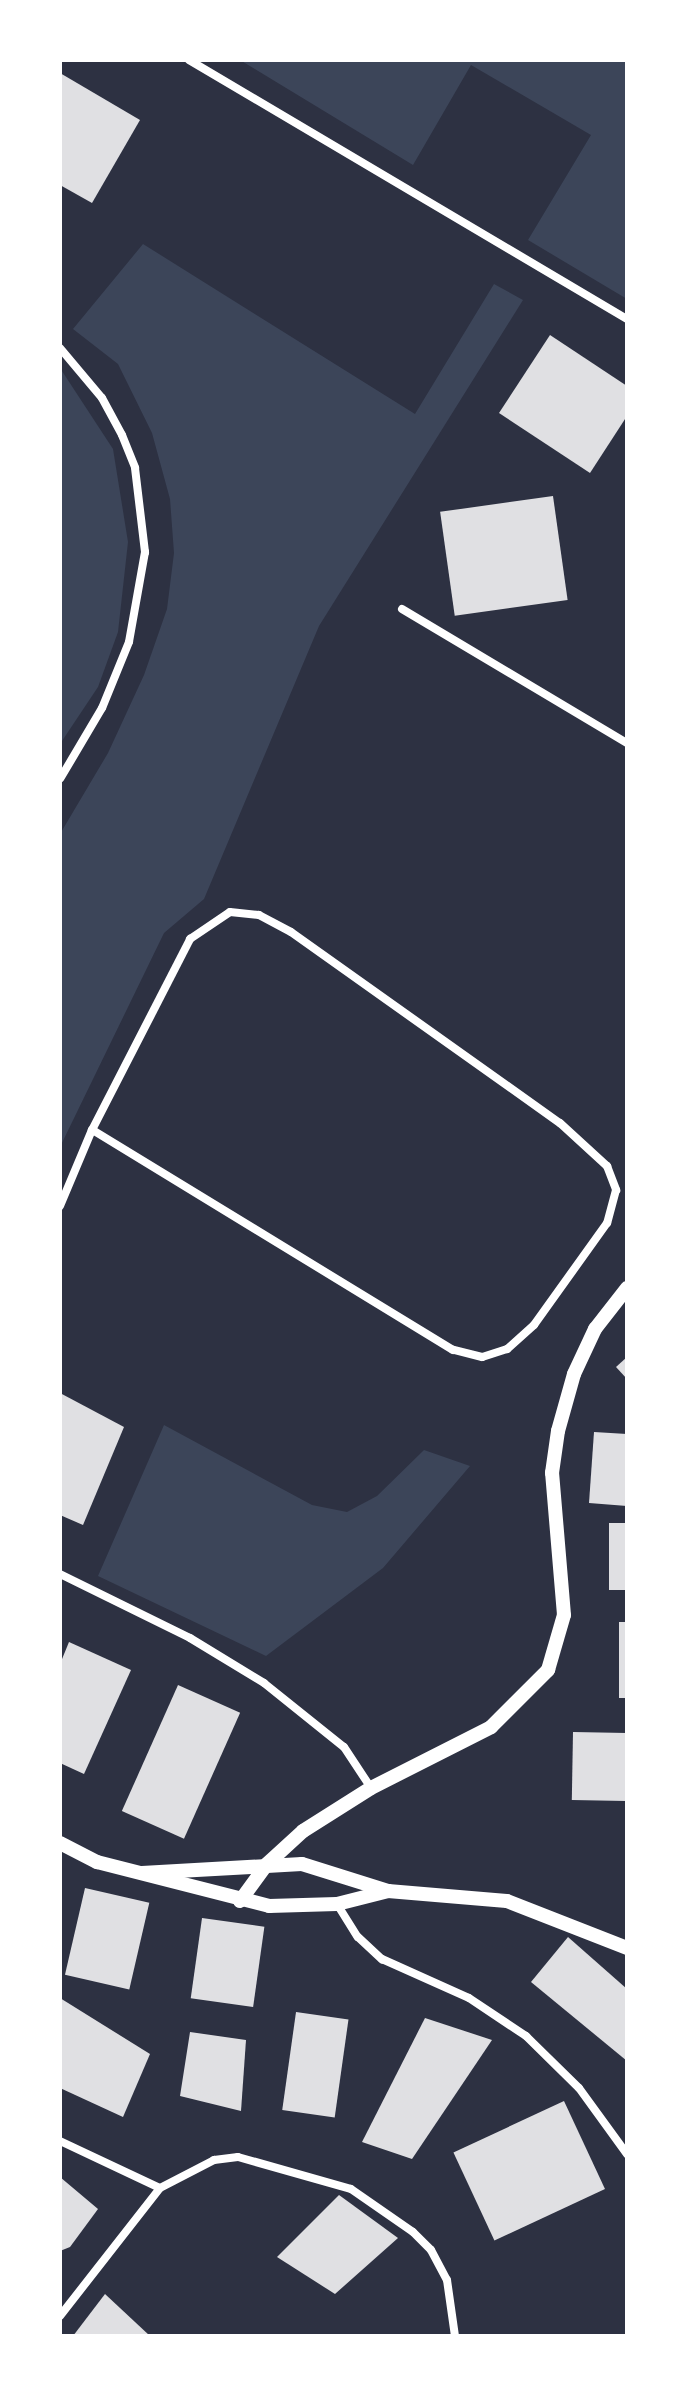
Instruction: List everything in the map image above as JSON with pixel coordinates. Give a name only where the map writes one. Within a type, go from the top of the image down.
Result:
[{"type":"street","points":[[189,60],[627,319]]},
{"type":"street","points":[[60,348],[102,398],[122,435],[135,468],[145,552],[129,642],[102,708],[60,779]]},
{"type":"street","points":[[402,609],[627,743]]},
{"type":"street","points":[[60,1206],[92,1130],[190,939],[230,912],[259,915],[353,975],[560,1123],[595,1151],[616,1190],[607,1223],[534,1325],[507,1349],[482,1357],[453,1350],[92,1130]]},
{"type":"street","points":[[616,1190],[627,1187]]},
{"type":"street","points":[[240,1901],[267,1864],[303,1831],[371,1788],[491,1727],[548,1670],[564,1615],[552,1473],[558,1431],[574,1374],[595,1329],[627,1288]]},
{"type":"street","points":[[60,1574],[190,1638],[264,1683],[344,1747],[371,1788]]},
{"type":"street","points":[[60,1843],[97,1862],[269,1906],[337,1904],[388,1891]]},
{"type":"street","points":[[142,1873],[267,1864],[332,1870],[388,1891],[507,1901],[627,1948]]},
{"type":"street","points":[[337,1904],[358,1937],[382,1959],[469,1998],[526,2036],[579,2088],[627,2154]]},
{"type":"street","points":[[60,2141],[160,2188]]},
{"type":"street","points":[[60,2316],[160,2188],[214,2160],[238,2157],[265,2161],[351,2189],[388,2212],[431,2250],[447,2280],[455,2336]]},
{"type":"shaded area","points":[[240,60],[627,60],[627,299],[528,240],[591,135],[471,65],[413,165]]},
{"type":"shaded area","points":[[143,244],[415,414],[494,284],[523,300],[319,626],[204,899],[164,933],[60,1147],[60,834],[108,753],[144,675],[167,609],[174,553],[170,499],[152,433],[118,364],[73,329]]},
{"type":"shaded area","points":[[60,368],[113,449],[128,542],[118,632],[98,687],[60,744]]},
{"type":"shaded area","points":[[164,1425],[312,1505],[347,1512],[377,1496],[424,1450],[470,1466],[383,1568],[266,1656],[98,1576]]},
{"type":"building","points":[[60,73],[140,120],[92,203],[60,185]]},
{"type":"building","points":[[550,335],[627,386],[627,416],[590,473],[499,413]]},
{"type":"building","points":[[553,496],[568,600],[455,616],[440,512]]},
{"type":"building","points":[[627,1357],[627,1379],[616,1367]]},
{"type":"building","points":[[60,1393],[124,1427],[83,1525],[60,1515]]},
{"type":"building","points":[[594,1432],[627,1434],[627,1506],[589,1503]]},
{"type":"building","points":[[609,1523],[627,1523],[627,1590],[609,1590]]},
{"type":"building","points":[[619,1622],[627,1622],[627,1698],[619,1698]]},
{"type":"building","points":[[69,1642],[131,1670],[84,1774],[60,1763],[60,1664]]},
{"type":"building","points":[[178,1685],[240,1713],[184,1839],[122,1811]]},
{"type":"building","points":[[573,1732],[627,1733],[626,1801],[572,1800]]},
{"type":"building","points":[[85,1888],[149,1903],[129,1990],[65,1975]]},
{"type":"building","points":[[202,1918],[264,1927],[253,2007],[191,1998]]},
{"type":"building","points":[[568,1937],[627,1989],[627,2061],[531,1982]]},
{"type":"building","points":[[60,1998],[150,2054],[123,2117],[60,2088]]},
{"type":"building","points":[[296,2012],[348,2019],[335,2117],[282,2110]]},
{"type":"building","points":[[425,2018],[492,2040],[412,2159],[362,2142]]},
{"type":"building","points":[[190,2032],[246,2040],[241,2111],[180,2096]]},
{"type":"building","points":[[564,2101],[605,2189],[494,2240],[453,2153]]},
{"type":"building","points":[[60,2177],[98,2209],[70,2247],[60,2251]]},
{"type":"building","points":[[339,2195],[398,2238],[335,2294],[277,2257]]},
{"type":"building","points":[[105,2294],[150,2336],[73,2336]]}]
